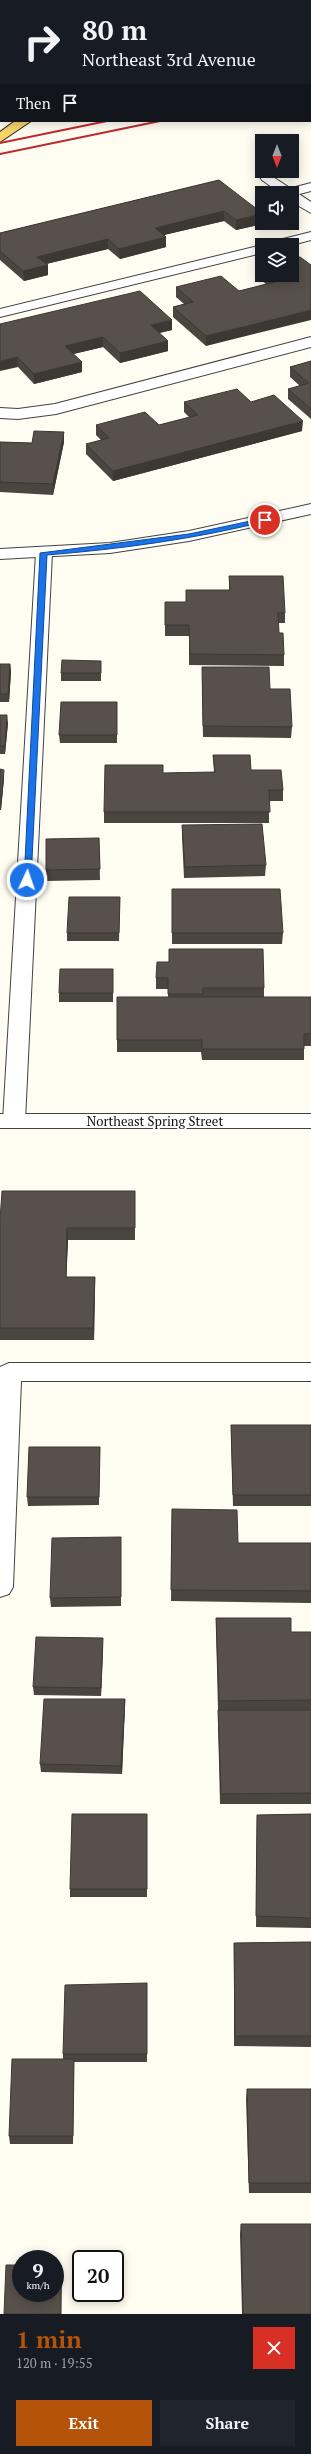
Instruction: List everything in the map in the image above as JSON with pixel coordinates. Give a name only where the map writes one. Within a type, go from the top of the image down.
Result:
[{"type":"main road","points":[[0,138],[23,122]]},
{"type":"street","points":[[268,178],[279,186]]},
{"type":"street","points":[[299,190],[311,187]]},
{"type":"street","points":[[299,200],[311,209]]},
{"type":"street","points":[[299,239],[311,236]]},
{"type":"street","points":[[0,313],[255,250]]},
{"type":"street","points":[[0,413],[18,414],[56,409],[311,342]]},
{"type":"street","points":[[0,554],[44,553],[110,548],[189,536],[311,509]]},
{"type":"street","points":[[7,1121],[44,553]]},
{"type":"street","name":"Northeast Spring Street","points":[[7,1121],[311,1121]]},
{"type":"street","points":[[0,1587],[9,1372],[311,1372]]},
{"type":"building","points":[[219,180],[255,208],[255,216],[236,220],[224,211],[155,228],[166,237],[119,249],[108,239],[37,257],[48,265],[23,271],[0,251],[0,233]]},
{"type":"building","points":[[299,257],[311,265],[311,310],[206,336],[173,307],[193,302],[176,287],[221,276],[239,291],[275,282],[299,282]]},
{"type":"building","points":[[140,291],[172,320],[151,325],[168,341],[120,353],[103,337],[65,346],[82,362],[34,374],[17,357],[0,361],[0,324]]},
{"type":"building","points":[[311,361],[311,409],[288,389],[309,383],[290,367]]},
{"type":"building","points":[[237,389],[251,402],[274,395],[303,421],[113,471],[86,444],[109,438],[96,425],[145,412],[159,425],[198,415],[184,402]]},
{"type":"building","points":[[34,431],[64,432],[53,484],[0,482],[0,442],[32,443]]},
{"type":"building","points":[[229,576],[283,576],[285,613],[278,613],[279,633],[283,633],[284,655],[190,654],[189,625],[165,625],[165,602],[186,602],[186,590],[230,590]]},
{"type":"building","points":[[62,660],[101,661],[101,673],[61,673]]},
{"type":"building","points":[[0,664],[10,664],[8,694],[0,694]]},
{"type":"building","points":[[202,667],[269,667],[270,689],[290,689],[292,727],[203,726]]},
{"type":"building","points":[[61,702],[117,702],[117,735],[59,735]]},
{"type":"building","points":[[0,715],[7,715],[5,746],[0,746]]},
{"type":"building","points":[[213,755],[250,755],[251,770],[281,770],[283,790],[269,790],[270,812],[104,812],[105,765],[163,765],[163,773],[215,772]]},
{"type":"building","points":[[0,769],[4,770],[1,802],[0,802]]},
{"type":"building","points":[[262,824],[266,865],[185,867],[182,825]]},
{"type":"building","points":[[99,838],[100,869],[46,870],[46,839]]},
{"type":"building","points":[[172,889],[280,889],[283,933],[172,933]]},
{"type":"building","points":[[69,897],[120,897],[119,933],[67,933]]},
{"type":"building","points":[[169,949],[263,949],[264,988],[203,988],[203,994],[168,994],[168,978],[156,978],[157,962],[169,962]]},
{"type":"building","points":[[60,969],[113,969],[113,993],[59,993]]},
{"type":"building","points":[[117,997],[311,997],[311,1034],[304,1034],[304,1049],[202,1049],[202,1040],[117,1040]]},
{"type":"building","points":[[2,1191],[135,1191],[135,1228],[67,1228],[66,1277],[95,1277],[93,1328],[0,1328],[0,1220]]},
{"type":"building","points":[[231,1425],[311,1425],[311,1495],[233,1495]]},
{"type":"building","points":[[29,1447],[100,1447],[99,1497],[27,1497]]},
{"type":"building","points":[[172,1509],[237,1510],[238,1543],[311,1543],[311,1591],[171,1590]]},
{"type":"building","points":[[121,1537],[121,1597],[50,1598],[52,1538]]},
{"type":"building","points":[[216,1618],[291,1618],[291,1632],[311,1632],[311,1700],[219,1701]]},
{"type":"building","points":[[36,1637],[103,1638],[101,1688],[33,1687]]},
{"type":"building","points":[[44,1699],[125,1699],[121,1766],[40,1764]]},
{"type":"building","points":[[218,1710],[311,1710],[311,1793],[221,1794]]},
{"type":"building","points":[[72,1814],[147,1814],[147,1889],[70,1889]]},
{"type":"building","points":[[311,1814],[311,1918],[256,1916],[257,1815]]},
{"type":"building","points":[[311,1942],[311,2036],[235,2036],[234,1943]]},
{"type":"building","points":[[147,1983],[147,2054],[63,2054],[65,1985]]},
{"type":"building","points":[[12,2059],[74,2059],[73,2136],[9,2136]]},
{"type":"building","points":[[247,2089],[311,2089],[311,2183],[249,2183]]},
{"type":"building","points":[[241,2224],[311,2224],[311,2314],[243,2314]]},
{"type":"building","points":[[6,2265],[12,2265],[12,2302],[61,2302],[61,2314],[4,2314]]},
{"type":"railway","points":[[0,143],[102,122]]},
{"type":"railway","points":[[0,154],[155,122]]},
{"type":"route","points":[[27,880],[44,553],[110,548],[189,536],[265,520]]}]
